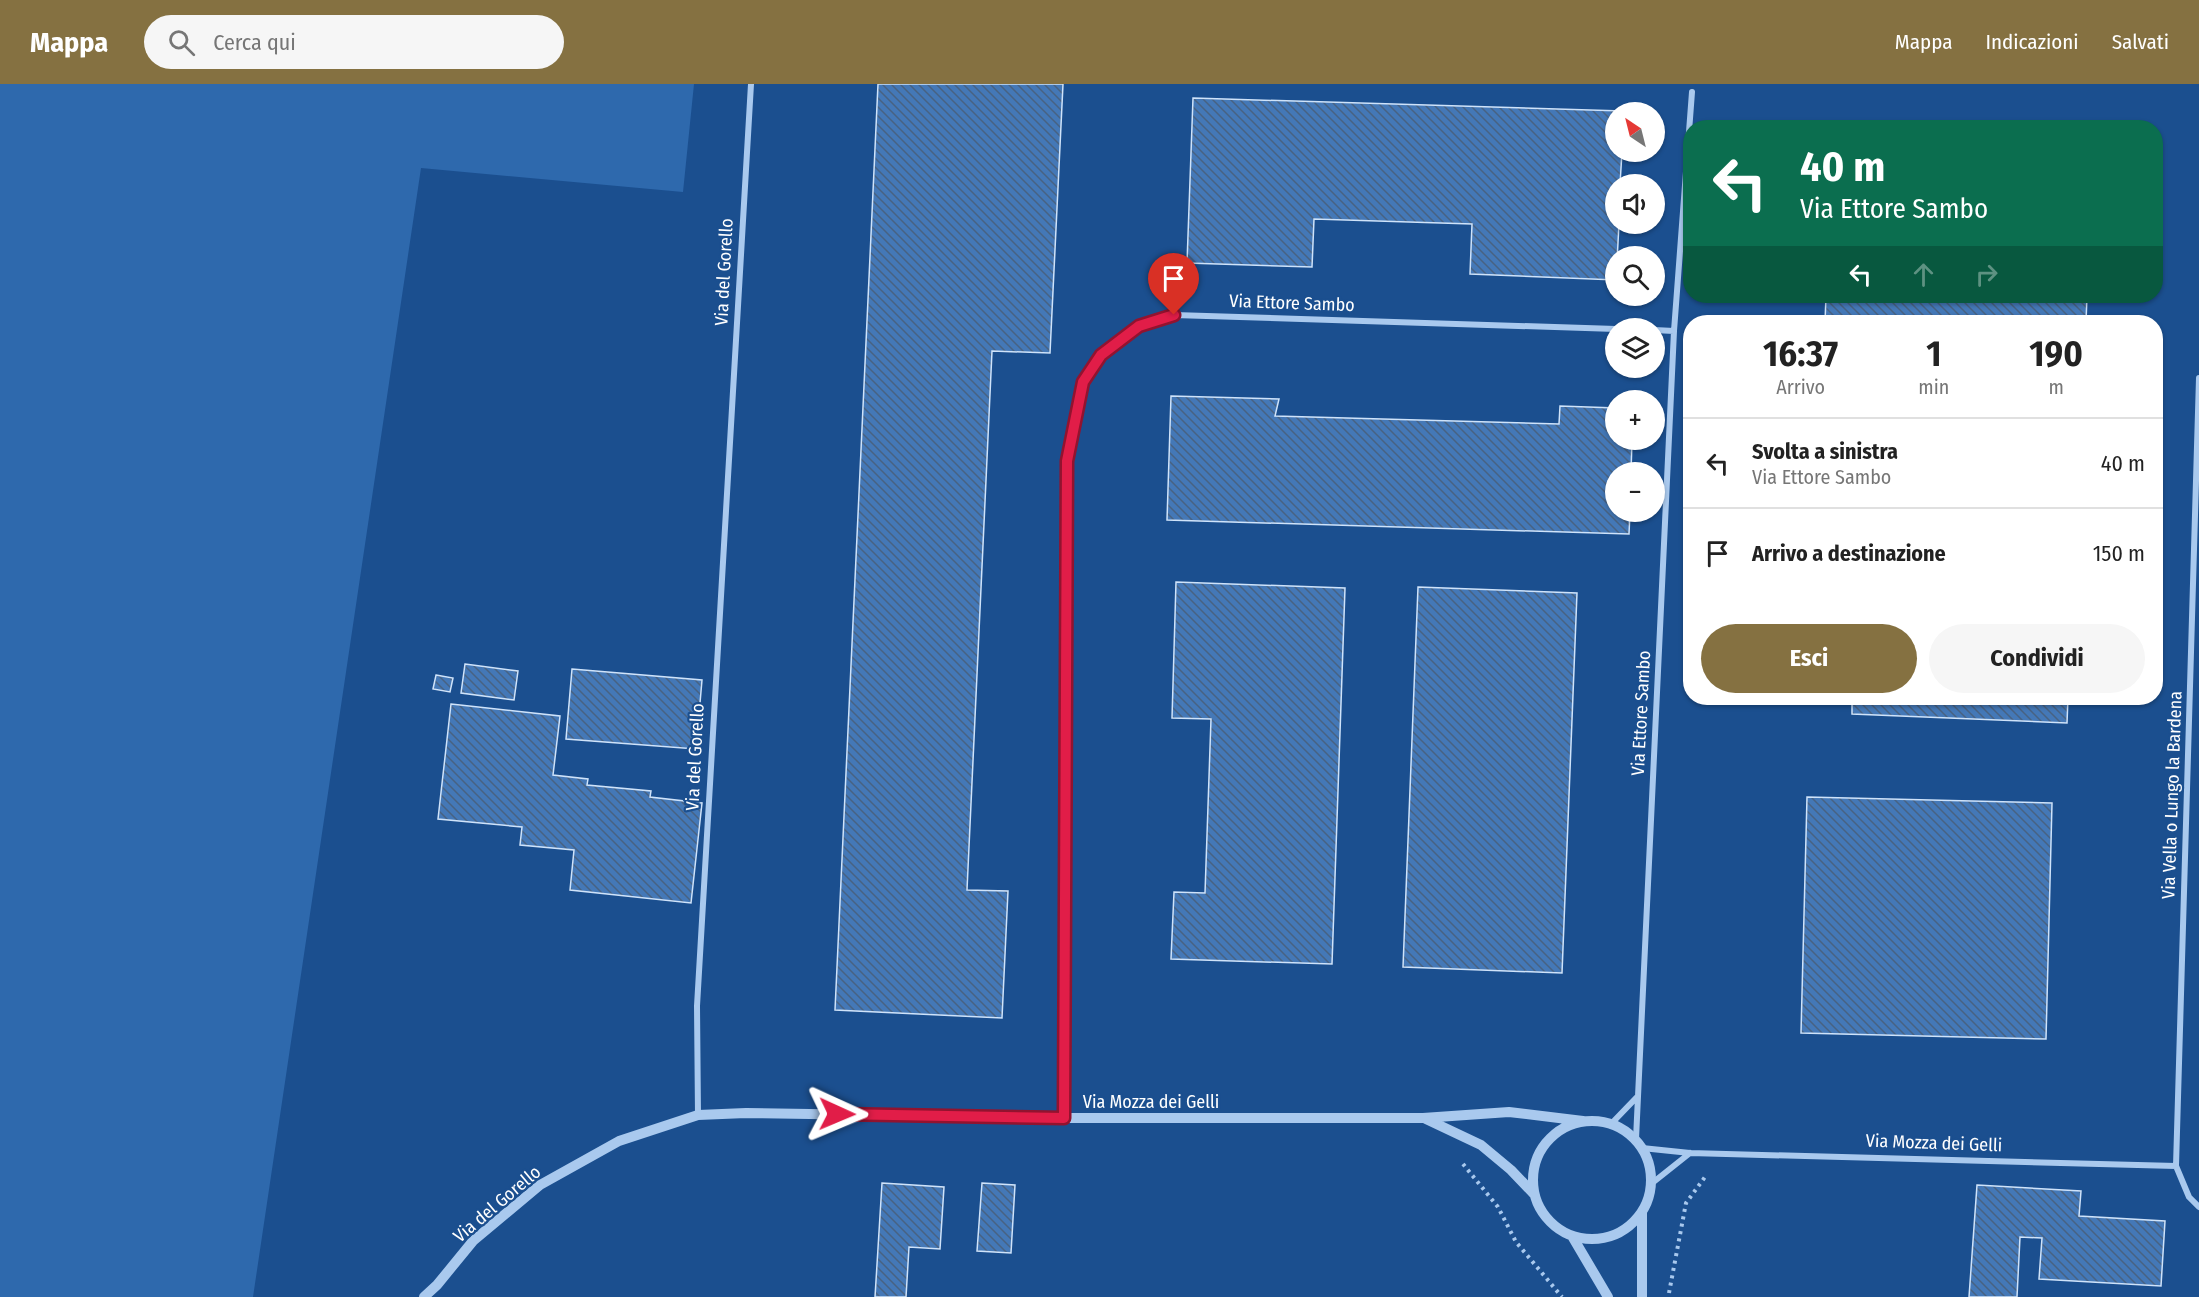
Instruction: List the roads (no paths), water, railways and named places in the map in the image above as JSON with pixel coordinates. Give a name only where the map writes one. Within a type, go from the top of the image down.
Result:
[{"type":"street","name":"Via del Gorello","points":[[424,1297],[473,1241],[540,1185],[619,1141],[698,1115],[698,995],[751,84]]},
{"type":"street","name":"Via Ettore Sambo","points":[[1690,120],[1692,92]]},
{"type":"street","name":"Via Ettore Sambo","points":[[1639,1144],[1638,1097],[1674,331],[1683,212]]},
{"type":"street","name":"Via Ettore Sambo","points":[[1064,1118],[1067,461],[1083,382],[1101,355],[1139,326],[1174,315],[1605,329]]},
{"type":"street","points":[[1665,331],[1674,331]]},
{"type":"street","name":"Via Vella o Lungo la Bardena","points":[[2199,378],[2176,1166],[2189,1197],[2199,1207]]},
{"type":"street","points":[[1611,1124],[1638,1097]]},
{"type":"street","name":"Via Mozza dei Gelli","points":[[698,1115],[746,1113],[1064,1118],[1424,1118],[1509,1112],[1583,1121]]},
{"type":"street","name":"Via Mozza dei Gelli","points":[[1424,1118],[1481,1144],[1534,1194]]},
{"type":"street","points":[[1583,1121],[1602,1121],[1611,1124],[1621,1127],[1639,1144],[1647,1156],[1652,1175],[1650,1194],[1642,1213],[1629,1227],[1611,1236],[1591,1239],[1572,1236],[1555,1227],[1541,1212],[1534,1194],[1533,1174],[1538,1155],[1548,1139],[1564,1127],[1583,1121]]},
{"type":"street","name":"Via Mozza dei Gelli","points":[[1639,1144],[1690,1154],[2176,1166]]},
{"type":"street","points":[[1651,1184],[1690,1154]]},
{"type":"street","points":[[1642,1213],[1642,1297]]},
{"type":"street","points":[[1572,1236],[1608,1297]]},
{"type":"street","name":"Via del Gorello","points":[[432,1297],[437,1284]]}]
